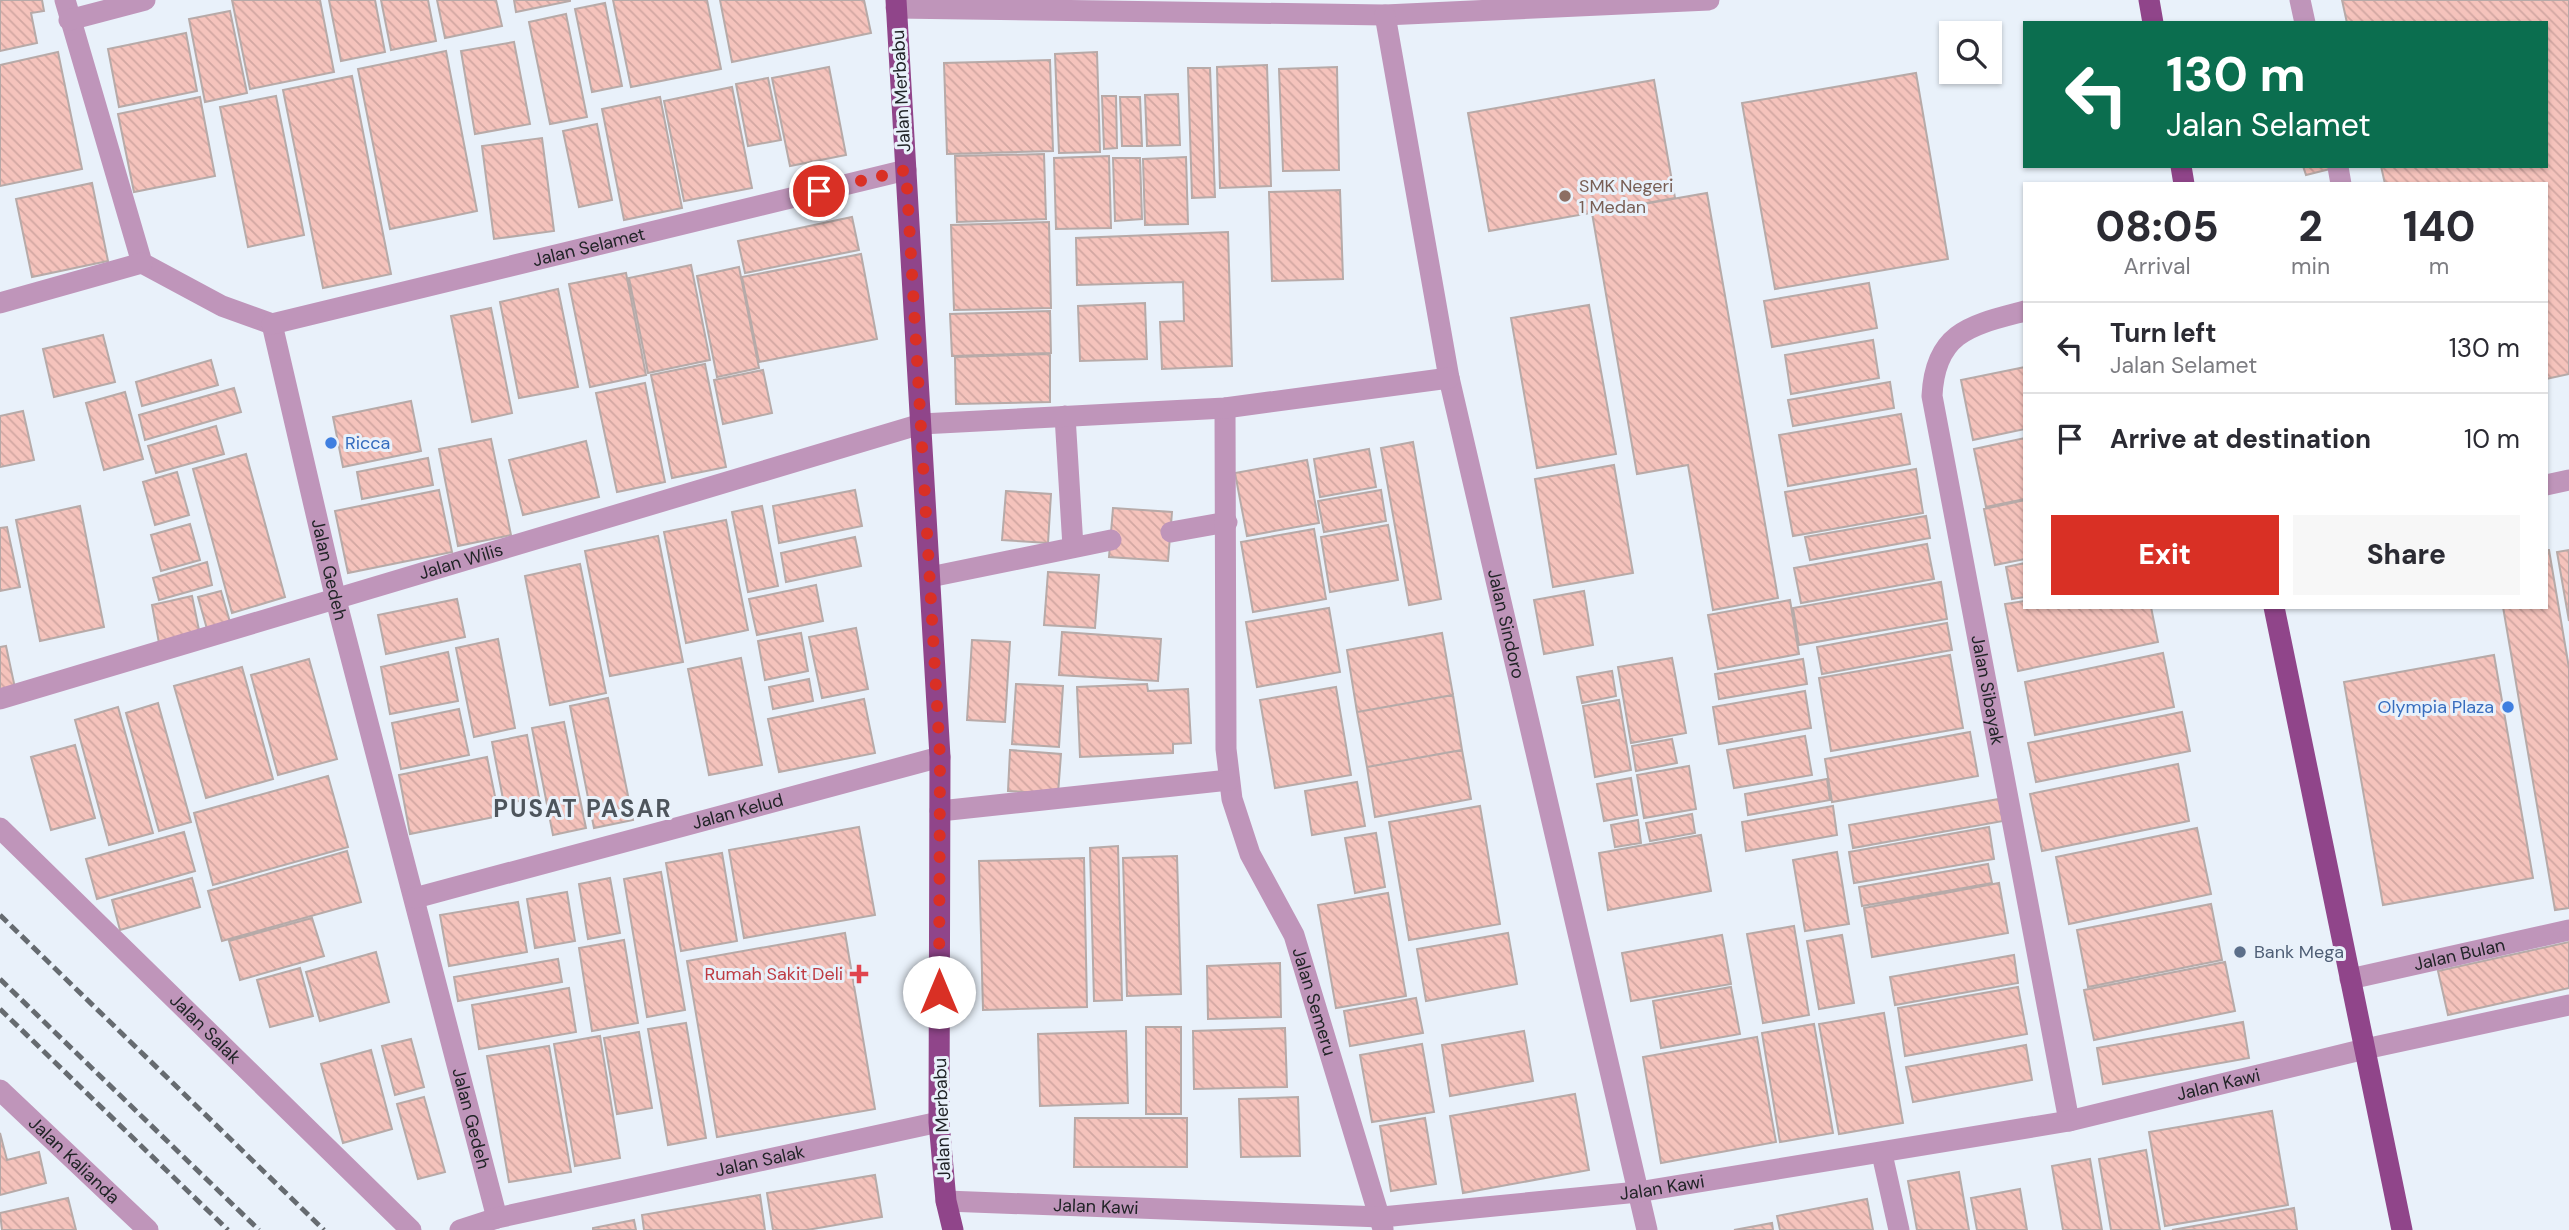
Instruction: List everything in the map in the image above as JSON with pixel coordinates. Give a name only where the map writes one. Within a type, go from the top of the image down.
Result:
[{"type":"main road","points":[[2149,0],[2153,21]]},
{"type":"main road","name":"Jalan Merbabu","points":[[896,4],[940,757],[939,1122],[946,1202],[953,1230]]},
{"type":"main road","points":[[2274,609],[2402,1230]]},
{"type":"street","points":[[142,263],[67,10],[145,0]]},
{"type":"street","points":[[896,4],[1385,15],[1709,0]]},
{"type":"street","points":[[2300,0],[2305,21]]},
{"type":"street","name":"Jalan Sindoro","points":[[1385,15],[1449,378],[1647,1230]]},
{"type":"street","name":"Jalan Selamet","points":[[272,324],[906,170]]},
{"type":"street","points":[[0,303],[142,263],[222,306],[272,324]]},
{"type":"street","name":"Jalan Sibayak","points":[[2023,312],[1969,326],[1954,339],[1933,377],[1932,396],[2068,1121]]},
{"type":"street","name":"Jalan Gedeh","points":[[272,324],[336,600],[497,1218]]},
{"type":"street","name":"Jalan Wilis","points":[[0,699],[921,424],[1225,408],[1449,378]]},
{"type":"street","name":"Jalan Semeru","points":[[1225,408],[1226,749],[1232,799],[1250,854],[1294,935],[1383,1223]]},
{"type":"street","points":[[1065,416],[1073,547]]},
{"type":"street","points":[[2548,485],[2569,480]]},
{"type":"street","points":[[1171,532],[1227,522]]},
{"type":"street","points":[[930,577],[1111,540]]},
{"type":"street","name":"Jalan Kelud","points":[[415,898],[940,757]]},
{"type":"street","points":[[940,811],[1229,780]]},
{"type":"street","name":"Jalan Salak","points":[[0,828],[411,1230]]},
{"type":"street","name":"Jalan Bulan","points":[[2350,979],[2569,930]]},
{"type":"street","points":[[2365,1049],[2569,1004]]},
{"type":"street","name":"Jalan Kawi","points":[[946,1202],[1383,1223],[1638,1192],[1882,1154],[2068,1121],[2365,1049]]},
{"type":"street","name":"Jalan Kalianda","points":[[0,1090],[148,1230]]},
{"type":"street","name":"Jalan Salak","points":[[460,1230],[497,1218],[939,1122]]},
{"type":"street","points":[[1882,1154],[1899,1230]]},
{"type":"building","points":[[0,0],[42,0],[44,11],[31,13],[37,43],[0,51]]},
{"type":"building","points":[[232,0],[320,0],[334,72],[250,89]]},
{"type":"building","points":[[329,0],[375,0],[385,52],[341,61]]},
{"type":"building","points":[[381,0],[428,0],[436,41],[391,50]]},
{"type":"building","points":[[437,0],[496,0],[502,26],[445,38]]},
{"type":"building","points":[[514,0],[570,0],[570,1],[516,12]]},
{"type":"building","points":[[613,0],[707,0],[721,69],[631,87]]},
{"type":"building","points":[[720,0],[864,0],[871,33],[732,62]]},
{"type":"building","points":[[2342,0],[2569,0],[2569,374],[2548,379],[2548,182],[2385,182],[2381,168],[2548,168],[2548,21],[2347,21]]},
{"type":"building","points":[[605,3],[622,86],[592,92],[575,9]]},
{"type":"building","points":[[230,11],[247,93],[205,102],[189,19]]},
{"type":"building","points":[[566,14],[587,117],[550,124],[529,22]]},
{"type":"building","points":[[186,33],[197,91],[119,107],[108,49]]},
{"type":"building","points":[[514,42],[530,124],[475,134],[461,51]]},
{"type":"building","points":[[446,51],[477,211],[390,229],[358,69]]},
{"type":"building","points":[[58,52],[82,169],[0,186],[0,65]]},
{"type":"building","points":[[1097,52],[1100,152],[1059,153],[1055,54]]},
{"type":"building","points":[[1050,60],[1053,151],[947,154],[944,63]]},
{"type":"building","points":[[1267,65],[1271,186],[1220,188],[1217,67]]},
{"type":"building","points":[[829,67],[846,155],[790,166],[772,78]]},
{"type":"building","points":[[1337,67],[1339,170],[1283,171],[1279,69]]},
{"type":"building","points":[[1188,68],[1210,68],[1215,197],[1192,198]]},
{"type":"building","points":[[1916,73],[1948,259],[1775,289],[1742,103]]},
{"type":"building","points":[[352,76],[391,274],[323,288],[283,90]]},
{"type":"building","points":[[768,78],[781,140],[748,146],[736,84]]},
{"type":"building","points":[[1654,80],[1675,198],[1489,231],[1468,113]]},
{"type":"building","points":[[732,87],[752,188],[684,201],[664,101]]},
{"type":"building","points":[[1178,94],[1180,145],[1147,146],[1145,95]]},
{"type":"building","points":[[276,96],[304,235],[248,247],[220,107]]},
{"type":"building","points":[[1102,96],[1116,96],[1117,148],[1104,149]]},
{"type":"building","points":[[200,97],[215,176],[134,192],[118,114]]},
{"type":"building","points":[[660,97],[682,208],[624,220],[602,109]]},
{"type":"building","points":[[1120,97],[1140,97],[1142,146],[1122,146]]},
{"type":"building","points":[[597,124],[612,200],[579,207],[563,131]]},
{"type":"building","points":[[542,138],[554,231],[494,239],[482,146]]},
{"type":"building","points":[[1044,154],[1046,219],[957,222],[955,156]]},
{"type":"building","points":[[1109,156],[1111,228],[1056,229],[1054,158]]},
{"type":"building","points":[[1186,157],[1188,224],[1145,225],[1143,159]]},
{"type":"building","points":[[1113,158],[1140,158],[1142,219],[1115,221]]},
{"type":"building","points":[[2304,168],[2334,168],[2306,175]]},
{"type":"building","points":[[92,183],[108,261],[32,277],[16,199]]},
{"type":"building","points":[[1340,190],[1343,279],[1272,281],[1269,192]]},
{"type":"building","points":[[1707,193],[1778,598],[1713,610],[1688,465],[1637,474],[1592,213]]},
{"type":"building","points":[[852,217],[859,250],[745,273],[738,241]]},
{"type":"building","points":[[1049,222],[1051,308],[954,310],[951,225]]},
{"type":"building","points":[[1228,232],[1232,366],[1162,369],[1160,322],[1184,321],[1183,282],[1077,285],[1076,238]]},
{"type":"building","points":[[861,254],[877,339],[759,362],[742,277]]},
{"type":"building","points":[[691,265],[710,360],[648,373],[629,278]]},
{"type":"building","points":[[739,267],[759,368],[717,377],[697,276]]},
{"type":"building","points":[[626,273],[646,375],[590,387],[569,284]]},
{"type":"building","points":[[1869,283],[1877,328],[1772,347],[1764,301]]},
{"type":"building","points":[[558,289],[578,387],[519,398],[500,302]]},
{"type":"building","points":[[1145,303],[1147,359],[1080,361],[1078,306]]},
{"type":"building","points":[[1589,305],[1616,454],[1537,468],[1511,318]]},
{"type":"building","points":[[491,308],[512,413],[472,422],[451,316]]},
{"type":"building","points":[[1050,311],[1051,353],[952,356],[950,314]]},
{"type":"building","points":[[103,335],[115,382],[54,397],[43,349]]},
{"type":"building","points":[[1873,340],[1879,378],[1791,394],[1785,355]]},
{"type":"building","points":[[1050,354],[1050,402],[956,404],[955,357]]},
{"type":"building","points":[[211,360],[218,385],[142,406],[136,382]]},
{"type":"building","points":[[705,364],[726,467],[672,478],[651,375]]},
{"type":"building","points":[[2023,367],[2023,429],[1973,440],[1961,380]]},
{"type":"building","points":[[763,370],[772,413],[723,424],[714,380]]},
{"type":"building","points":[[1890,382],[1894,408],[1793,426],[1788,400]]},
{"type":"building","points":[[645,383],[665,482],[617,492],[596,393]]},
{"type":"building","points":[[234,388],[241,412],[145,440],[139,415]]},
{"type":"building","points":[[125,392],[143,459],[104,470],[86,403]]},
{"type":"building","points":[[411,401],[421,451],[343,467],[333,417]]},
{"type":"building","points":[[23,411],[34,460],[0,467],[0,416]]},
{"type":"building","points":[[1901,414],[1910,464],[1788,486],[1779,435]]},
{"type":"building","points":[[216,426],[224,454],[156,473],[148,446]]},
{"type":"building","points":[[2023,438],[2023,499],[1986,507],[1974,449]]},
{"type":"building","points":[[491,439],[511,535],[458,546],[439,449]]},
{"type":"building","points":[[586,441],[599,497],[523,515],[509,460]]},
{"type":"building","points":[[1413,442],[1441,599],[1409,605],[1381,448]]},
{"type":"building","points":[[1369,449],[1376,487],[1320,497],[1314,459]]},
{"type":"building","points":[[246,454],[285,597],[232,613],[193,469]]},
{"type":"building","points":[[428,458],[433,485],[362,499],[357,472]]},
{"type":"building","points":[[1307,460],[1319,523],[1247,536],[1235,473]]},
{"type":"building","points":[[1614,465],[1633,573],[1553,587],[1535,479]]},
{"type":"building","points":[[1916,469],[1923,513],[1793,536],[1785,492]]},
{"type":"building","points":[[177,472],[189,515],[155,525],[143,482]]},
{"type":"building","points":[[439,490],[452,552],[348,573],[335,511]]},
{"type":"building","points":[[855,490],[862,526],[779,543],[773,506]]},
{"type":"building","points":[[1381,490],[1386,521],[1324,532],[1318,501]]},
{"type":"building","points":[[1006,491],[1051,494],[1048,543],[1002,540]]},
{"type":"building","points":[[2023,500],[2023,559],[1995,565],[1984,509]]},
{"type":"building","points":[[80,506],[104,627],[40,641],[16,520]]},
{"type":"building","points":[[762,506],[778,586],[748,592],[732,512]]},
{"type":"building","points":[[1113,508],[1172,512],[1168,561],[1109,557]]},
{"type":"building","points":[[1926,516],[1930,538],[1810,560],[1805,537]]},
{"type":"building","points":[[726,520],[748,630],[686,643],[664,532]]},
{"type":"building","points":[[190,524],[200,560],[161,571],[151,535]]},
{"type":"building","points":[[1388,525],[1398,580],[1330,592],[1321,537]]},
{"type":"building","points":[[7,527],[20,587],[0,591],[0,528]]},
{"type":"building","points":[[1314,529],[1326,599],[1253,612],[1241,542]]},
{"type":"building","points":[[658,536],[683,662],[610,676],[585,551]]},
{"type":"building","points":[[855,537],[861,566],[786,582],[781,553]]},
{"type":"building","points":[[1927,544],[1934,579],[1801,603],[1794,568]]},
{"type":"building","points":[[2548,550],[2569,668],[2569,908],[2555,910],[2503,609],[2548,609]]},
{"type":"building","points":[[2569,550],[2569,621],[2557,552]]},
{"type":"building","points":[[207,562],[212,585],[159,600],[153,578]]},
{"type":"building","points":[[2023,563],[2023,597],[2012,599],[2006,567]]},
{"type":"building","points":[[580,564],[606,693],[550,705],[525,576]]},
{"type":"building","points":[[1048,572],[1099,575],[1095,628],[1044,625]]},
{"type":"building","points":[[1941,582],[1947,619],[1799,645],[1793,608]]},
{"type":"building","points":[[816,585],[823,621],[757,635],[749,599]]},
{"type":"building","points":[[221,591],[230,622],[207,629],[198,597]]},
{"type":"building","points":[[1584,591],[1593,645],[1544,654],[1534,600]]},
{"type":"building","points":[[192,596],[200,635],[159,643],[152,605]]},
{"type":"building","points":[[457,599],[465,637],[386,654],[378,615]]},
{"type":"building","points":[[1790,600],[1799,654],[1718,669],[1708,615]]},
{"type":"building","points":[[2023,601],[2023,609],[2151,609],[2158,642],[2018,671],[2005,604]]},
{"type":"building","points":[[1329,608],[1340,672],[1257,687],[1246,622]]},
{"type":"building","points":[[1947,623],[1952,650],[1822,674],[1817,647]]},
{"type":"building","points":[[856,628],[868,689],[822,698],[809,637]]},
{"type":"building","points":[[1062,632],[1161,639],[1158,681],[1059,675]]},
{"type":"building","points":[[801,633],[808,671],[765,680],[758,641]]},
{"type":"building","points":[[1442,633],[1453,695],[1357,712],[1347,650]]},
{"type":"building","points":[[498,639],[515,728],[474,737],[456,648]]},
{"type":"building","points":[[972,640],[1010,642],[1005,722],[967,720]]},
{"type":"building","points":[[6,646],[15,688],[0,691],[0,647]]},
{"type":"building","points":[[448,652],[458,701],[390,714],[381,667]]},
{"type":"building","points":[[2163,653],[2174,707],[2035,735],[2025,682]]},
{"type":"building","points":[[1950,655],[1963,728],[1831,751],[1819,678]]},
{"type":"building","points":[[2494,655],[2533,878],[2383,905],[2344,682]]},
{"type":"building","points":[[741,658],[762,765],[709,775],[688,669]]},
{"type":"building","points":[[1672,658],[1686,733],[1631,743],[1618,667]]},
{"type":"building","points":[[309,659],[337,759],[278,775],[251,675]]},
{"type":"building","points":[[1803,659],[1807,684],[1719,699],[1715,674]]},
{"type":"building","points":[[242,667],[273,779],[206,798],[174,686]]},
{"type":"building","points":[[1612,671],[1616,696],[1582,703],[1577,677]]},
{"type":"building","points":[[809,679],[813,701],[773,709],[769,687]]},
{"type":"building","points":[[1016,684],[1063,686],[1059,747],[1012,744]]},
{"type":"building","points":[[1147,684],[1148,691],[1188,689],[1191,743],[1173,744],[1173,753],[1080,757],[1077,687]]},
{"type":"building","points":[[1336,687],[1351,775],[1275,788],[1260,700]]},
{"type":"building","points":[[1805,691],[1811,728],[1719,744],[1713,707]]},
{"type":"building","points":[[1453,695],[1462,750],[1367,767],[1357,712]]},
{"type":"building","points":[[608,698],[633,820],[594,828],[570,706]]},
{"type":"building","points":[[864,699],[875,753],[779,772],[768,719]]},
{"type":"building","points":[[1619,700],[1631,770],[1595,777],[1583,706]]},
{"type":"building","points":[[158,703],[191,822],[159,831],[126,713]]},
{"type":"building","points":[[118,707],[153,833],[109,845],[75,720]]},
{"type":"building","points":[[459,709],[469,755],[401,769],[392,723]]},
{"type":"building","points":[[2182,712],[2190,751],[2036,782],[2028,743]]},
{"type":"building","points":[[564,722],[586,828],[553,835],[532,728]]},
{"type":"building","points":[[1970,732],[1978,776],[1832,802],[1825,759]]},
{"type":"building","points":[[527,735],[539,797],[504,804],[492,742]]},
{"type":"building","points":[[1805,736],[1812,775],[1734,788],[1727,750]]},
{"type":"building","points":[[1672,739],[1677,763],[1636,771],[1632,746]]},
{"type":"building","points":[[75,745],[95,818],[51,830],[31,757]]},
{"type":"building","points":[[1010,750],[1061,754],[1058,794],[1008,791]]},
{"type":"building","points":[[1462,750],[1471,799],[1375,817],[1367,767]]},
{"type":"building","points":[[487,757],[499,816],[410,834],[399,775]]},
{"type":"building","points":[[2178,764],[2189,821],[2042,851],[2030,794]]},
{"type":"building","points":[[1689,766],[1696,809],[1644,818],[1637,775]]},
{"type":"building","points":[[328,776],[348,847],[213,885],[194,813]]},
{"type":"building","points":[[1631,778],[1637,815],[1604,821],[1597,784]]},
{"type":"building","points":[[1827,779],[1830,800],[1748,815],[1745,794]]},
{"type":"building","points":[[1357,782],[1365,826],[1312,835],[1305,791]]},
{"type":"building","points":[[1999,799],[2003,821],[1853,848],[1849,825]]},
{"type":"building","points":[[1480,806],[1500,924],[1409,940],[1389,822]]},
{"type":"building","points":[[1833,806],[1837,835],[1746,851],[1742,822]]},
{"type":"building","points":[[1692,814],[1695,833],[1650,841],[1646,823]]},
{"type":"building","points":[[1638,820],[1641,843],[1615,847],[1611,825]]},
{"type":"building","points":[[859,827],[875,915],[744,938],[729,850]]},
{"type":"building","points":[[1989,827],[1994,859],[1854,883],[1849,852]]},
{"type":"building","points":[[2197,828],[2211,894],[2069,924],[2056,857]]},
{"type":"building","points":[[184,832],[195,871],[97,899],[86,859]]},
{"type":"building","points":[[1376,833],[1385,887],[1355,893],[1345,838]]},
{"type":"building","points":[[1701,835],[1711,891],[1608,910],[1599,853]]},
{"type":"building","points":[[1118,846],[1122,1000],[1094,1001],[1090,848]]},
{"type":"building","points":[[347,851],[361,902],[222,941],[208,891]]},
{"type":"building","points":[[1837,852],[1849,924],[1805,931],[1793,860]]},
{"type":"building","points":[[722,853],[737,941],[681,951],[666,863]]},
{"type":"building","points":[[1177,856],[1181,994],[1127,996],[1123,858]]},
{"type":"building","points":[[1084,858],[1087,1007],[983,1010],[979,861]]},
{"type":"building","points":[[1988,864],[1992,883],[1862,906],[1859,887]]},
{"type":"building","points":[[661,872],[685,1010],[647,1017],[624,879]]},
{"type":"building","points":[[192,878],[200,907],[120,930],[112,900]]},
{"type":"building","points":[[610,878],[620,933],[588,939],[579,884]]},
{"type":"building","points":[[1999,883],[2008,933],[1872,957],[1864,908]]},
{"type":"building","points":[[567,892],[575,941],[535,948],[527,899]]},
{"type":"building","points":[[1388,893],[1406,996],[1336,1008],[1318,905]]},
{"type":"building","points":[[518,902],[527,952],[449,966],[440,915]]},
{"type":"building","points":[[2211,904],[2222,960],[2088,987],[2077,930]]},
{"type":"building","points":[[312,918],[324,956],[240,980],[229,941]]},
{"type":"building","points":[[1794,926],[1809,1015],[1763,1023],[1747,934]]},
{"type":"building","points":[[845,933],[875,1109],[717,1137],[687,961]]},
{"type":"building","points":[[1508,933],[1517,984],[1426,1001],[1417,949]]},
{"type":"building","points":[[1722,935],[1731,984],[1631,1001],[1622,953]]},
{"type":"building","points":[[1842,935],[1854,1003],[1819,1009],[1807,941]]},
{"type":"building","points":[[624,940],[638,1023],[592,1031],[579,948]]},
{"type":"building","points":[[2569,942],[2569,988],[2448,1015],[2438,971]]},
{"type":"building","points":[[376,952],[389,1002],[320,1021],[306,972]]},
{"type":"building","points":[[2014,955],[2018,983],[1895,1005],[1890,977]]},
{"type":"building","points":[[558,959],[562,982],[458,1001],[454,977]]},
{"type":"building","points":[[2225,962],[2235,1011],[2094,1040],[2084,990]]},
{"type":"building","points":[[1280,963],[1281,1017],[1208,1019],[1207,966]]},
{"type":"building","points":[[300,968],[313,1016],[270,1027],[257,980]]},
{"type":"building","points":[[1731,987],[1740,1034],[1661,1048],[1653,1001]]},
{"type":"building","points":[[2018,987],[2027,1034],[1905,1056],[1898,1008]]},
{"type":"building","points":[[569,988],[576,1032],[479,1049],[472,1005]]},
{"type":"building","points":[[1416,998],[1423,1033],[1350,1046],[1344,1011]]},
{"type":"building","points":[[1884,1013],[1903,1123],[1839,1134],[1819,1024]]},
{"type":"building","points":[[2243,1022],[2249,1058],[2103,1084],[2097,1048]]},
{"type":"building","points":[[686,1023],[706,1138],[668,1145],[648,1029]]},
{"type":"building","points":[[1814,1024],[1833,1133],[1780,1142],[1762,1033]]},
{"type":"building","points":[[1146,1027],[1181,1027],[1181,1114],[1146,1114]]},
{"type":"building","points":[[1285,1028],[1287,1087],[1194,1089],[1193,1031]]},
{"type":"building","points":[[1126,1031],[1128,1103],[1040,1106],[1038,1034]]},
{"type":"building","points":[[1524,1031],[1533,1081],[1450,1096],[1442,1045]]},
{"type":"building","points":[[639,1032],[652,1108],[617,1114],[604,1038]]},
{"type":"building","points":[[600,1036],[620,1158],[575,1166],[554,1044]]},
{"type":"building","points":[[1757,1037],[1776,1142],[1661,1163],[1643,1057]]},
{"type":"building","points":[[411,1039],[424,1087],[395,1095],[382,1046]]},
{"type":"building","points":[[1422,1044],[1434,1112],[1372,1122],[1360,1055]]},
{"type":"building","points":[[2026,1045],[2032,1080],[1913,1102],[1906,1067]]},
{"type":"building","points":[[549,1046],[571,1172],[509,1182],[487,1056]]},
{"type":"building","points":[[371,1050],[392,1129],[343,1143],[321,1064]]},
{"type":"building","points":[[1575,1094],[1589,1170],[1463,1193],[1450,1116]]},
{"type":"building","points":[[424,1097],[445,1172],[418,1179],[397,1104]]},
{"type":"building","points":[[1298,1097],[1300,1156],[1241,1157],[1239,1099]]},
{"type":"building","points":[[2272,1111],[2288,1205],[2165,1226],[2149,1132]]},
{"type":"building","points":[[1075,1118],[1187,1118],[1187,1167],[1074,1167]]},
{"type":"building","points":[[1425,1118],[1436,1184],[1391,1191],[1380,1126]]},
{"type":"building","points":[[0,1133],[7,1160],[39,1152],[46,1183],[0,1195]]},
{"type":"building","points":[[2146,1150],[2160,1230],[2111,1230],[2099,1159]]},
{"type":"building","points":[[2090,1159],[2102,1230],[2063,1230],[2052,1166]]},
{"type":"building","points":[[1959,1172],[1969,1230],[1917,1230],[1908,1181]]},
{"type":"building","points":[[875,1175],[882,1217],[807,1230],[773,1230],[767,1193]]},
{"type":"building","points":[[2020,1189],[2027,1230],[1977,1230],[1971,1198]]},
{"type":"building","points":[[760,1195],[765,1230],[644,1230],[642,1215]]},
{"type":"building","points":[[68,1198],[76,1230],[2,1230],[0,1213]]},
{"type":"building","points":[[1867,1199],[1873,1230],[1780,1230],[1777,1216]]},
{"type":"building","points":[[2294,1208],[2297,1230],[2172,1230]]},
{"type":"building","points":[[634,1220],[636,1230],[593,1230],[593,1228]]},
{"type":"building","points":[[1772,1223],[1773,1230],[1734,1230]]},
{"type":"railway","points":[[0,915],[324,1230]]},
{"type":"railway","points":[[0,979],[259,1230]]},
{"type":"railway","points":[[0,1009],[228,1230]]},
{"type":"place","name":"SMK Negeri 1 Medan","points":[[1565,196]]},
{"type":"place","name":"Ricca","points":[[331,443]]},
{"type":"place","name":"Olympia Plaza","points":[[2508,707]]},
{"type":"place","name":"Bank Mega","points":[[2240,952]]},
{"type":"place","name":"Rumah Sakit Deli","points":[[859,974]]},
{"type":"district","name":"PUSAT PASAR","points":[[583,808]]},
{"type":"route","points":[[819,191],[906,170],[940,757],[939,992]]}]
